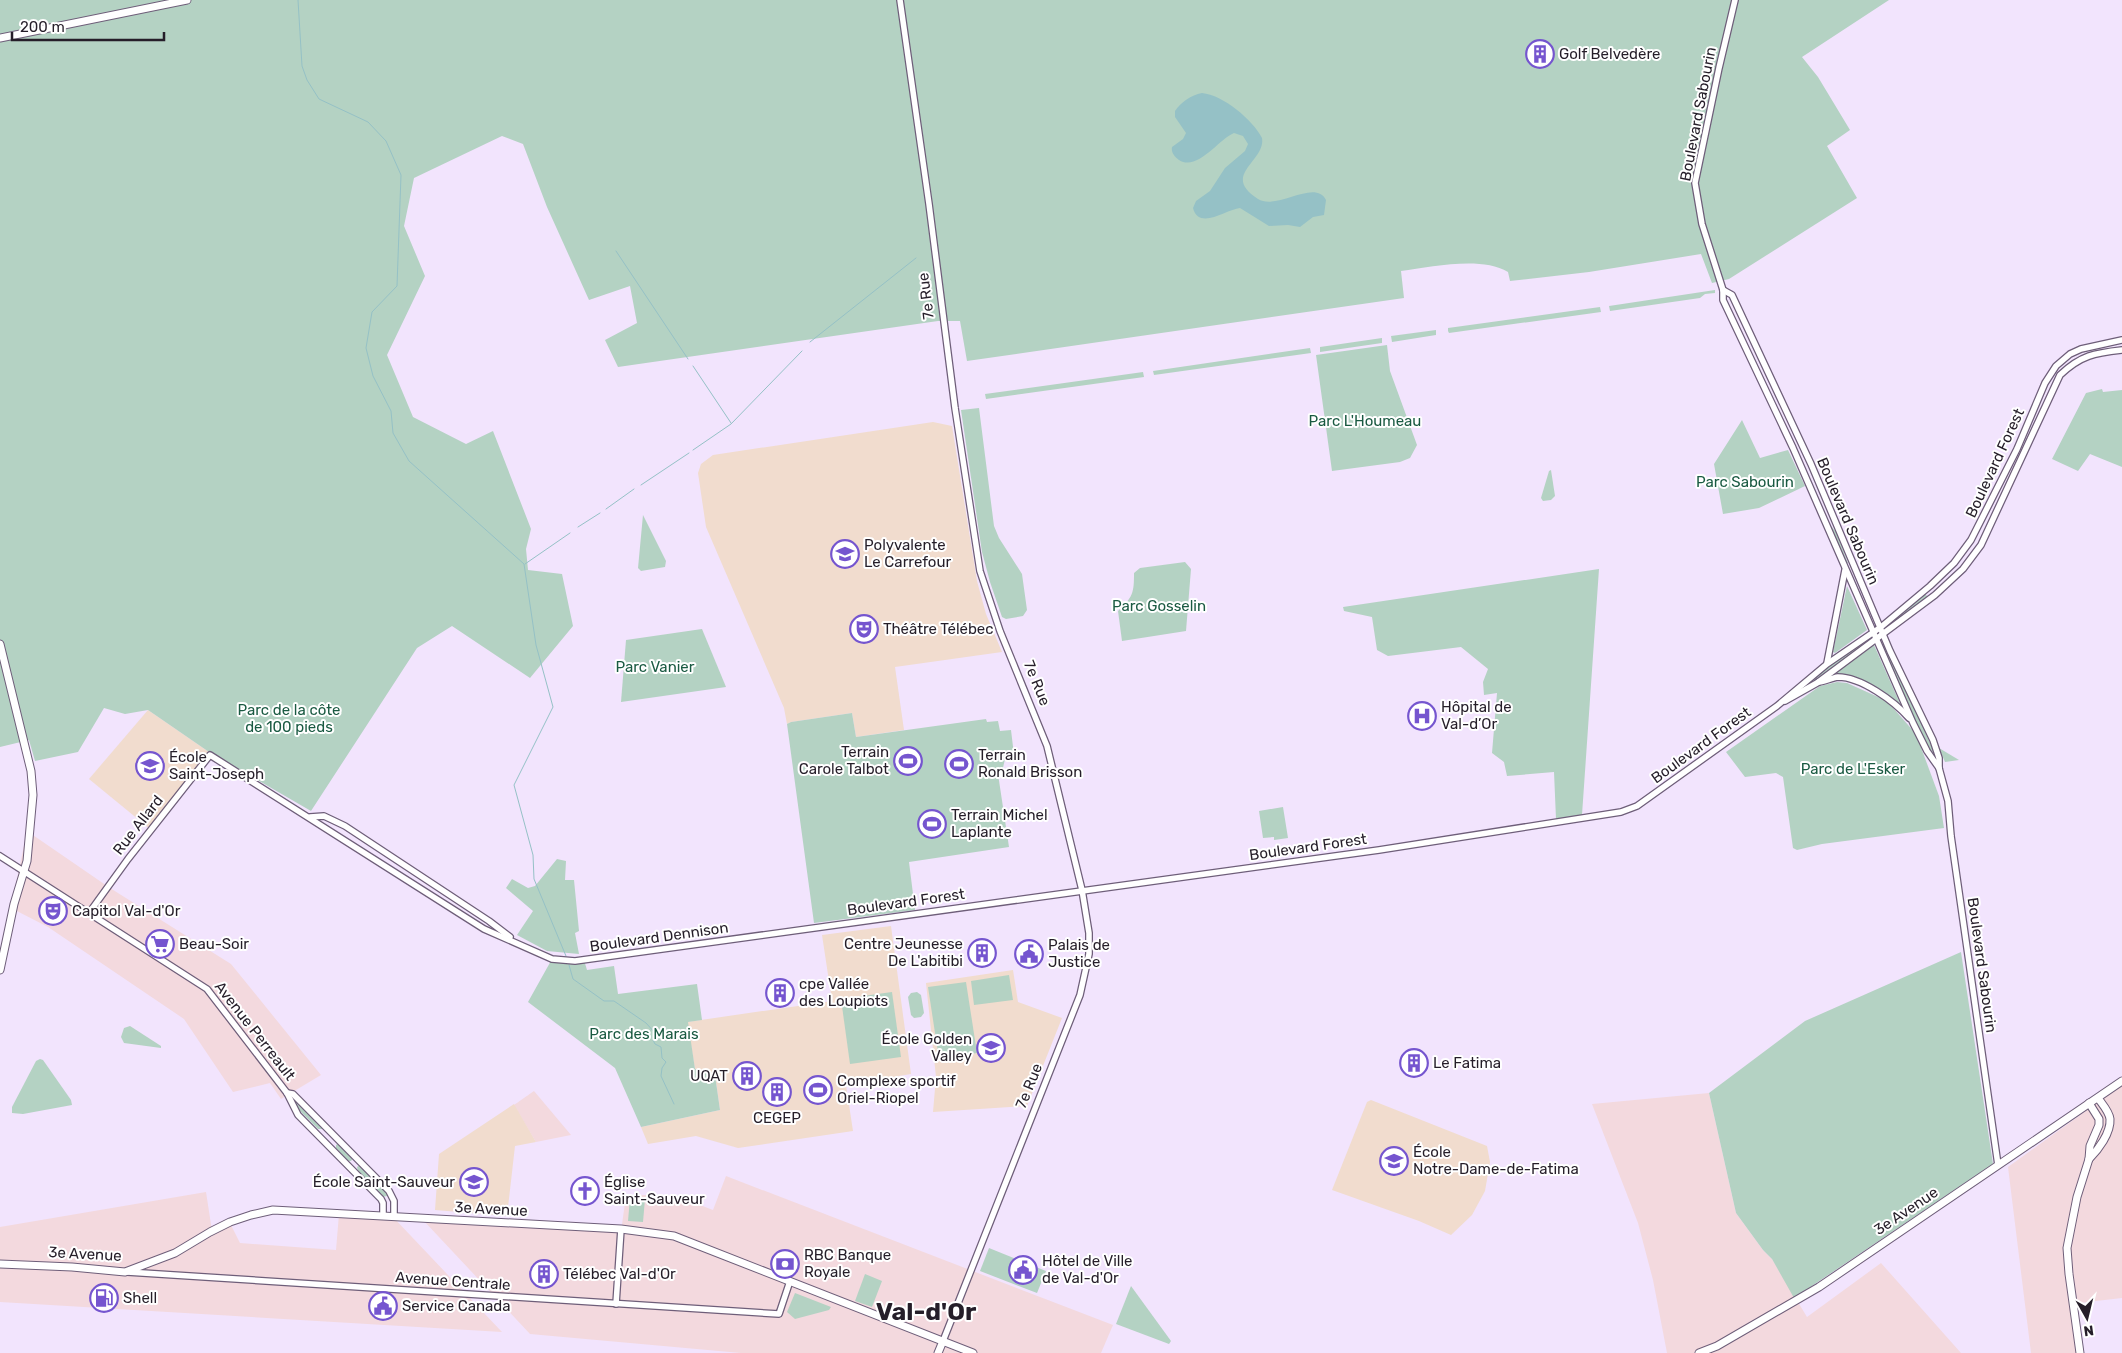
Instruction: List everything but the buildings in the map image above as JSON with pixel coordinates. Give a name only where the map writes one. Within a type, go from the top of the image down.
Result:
[{"type":"main road","points":[[0,38],[187,0]]},
{"type":"main road","points":[[0,644],[32,782],[30,836],[24,871],[14,904],[0,970]]},
{"type":"main road","name":"3e Avenue","points":[[1699,1353],[1717,1346],[1819,1287],[2122,1081]]},
{"type":"main road","points":[[2089,1159],[2098,1150],[2109,1126],[2107,1113],[2098,1098]]},
{"type":"main road","points":[[2080,1353],[2068,1274],[2067,1248],[2072,1219],[2089,1159],[2090,1146],[2099,1119],[2089,1103]]},
{"type":"main road","name":"3e Avenue","points":[[0,1264],[72,1267],[125,1272],[175,1253],[230,1222],[264,1212],[283,1210],[621,1229],[674,1236],[973,1353]]},
{"type":"main road","name":"7e Rue","points":[[938,1353],[943,1341]]},
{"type":"street","name":"7e Rue","points":[[900,0],[930,204],[955,408],[980,571],[1000,631],[1047,746],[1082,890],[1089,939],[1089,954],[1084,982],[943,1341]]},
{"type":"street","name":"Boulevard Sabourin","points":[[1735,0],[1695,183],[1702,224],[1723,290],[1723,300],[1793,448],[1913,723],[1927,751],[1939,768]]},
{"type":"street","name":"Boulevard Sabourin","points":[[1723,290],[1732,295],[1811,464],[1883,634],[1939,758],[1939,768],[1948,801],[1951,836],[1998,1165]]},
{"type":"street","name":"Boulevard Forest","points":[[810,928],[1379,850],[1621,812],[1637,806],[1777,706],[1826,664],[1881,627],[1954,563],[1972,540],[2017,449],[2045,383],[2056,366],[2070,354],[2081,349],[2122,340]]},
{"type":"street","name":"Boulevard Forest","points":[[1777,706],[1817,683],[1942,588],[1963,569],[1980,545],[2060,375],[2073,362],[2084,356],[2122,350]]},
{"type":"street","points":[[1826,664],[1840,603],[1845,570]]},
{"type":"street","points":[[1817,683],[1838,677],[1854,680],[1883,694],[1913,723]]},
{"type":"street","name":"Boulevard Dennison","points":[[210,755],[484,929],[552,959],[575,962],[810,928]]},
{"type":"street","name":"Rue Allard","points":[[89,913],[131,854],[210,755]]},
{"type":"street","name":"Boulevard Dennison","points":[[310,817],[324,816],[345,826],[489,921],[516,942]]},
{"type":"street","name":"Avenue Perreault","points":[[0,856],[207,988],[287,1093]]},
{"type":"street","points":[[287,1093],[298,1115],[381,1199],[383,1203],[383,1216]]},
{"type":"street","points":[[287,1093],[293,1094],[389,1191],[394,1201],[394,1217]]},
{"type":"street","points":[[616,1304],[621,1229]]},
{"type":"street","name":"Avenue Centrale","points":[[125,1272],[779,1314],[790,1281]]},
{"type":"shaded area","points":[[1202,93],[1228,103],[1245,116],[1262,138],[1258,154],[1244,175],[1243,183],[1247,190],[1258,199],[1266,202],[1305,193],[1321,194],[1326,200],[1324,215],[1313,217],[1300,227],[1288,225],[1269,226],[1240,208],[1214,217],[1201,218],[1196,215],[1193,208],[1196,201],[1210,191],[1225,168],[1245,151],[1248,144],[1243,136],[1234,133],[1193,162],[1186,163],[1176,157],[1172,152],[1172,147],[1183,139],[1186,133],[1175,117],[1175,111],[1187,99]]},
{"type":"shaded area","name":"Polyvalente Le Carrefour","points":[[933,422],[952,426],[977,581],[986,614],[1002,652],[895,667],[904,730],[856,737],[852,713],[787,724],[784,708],[706,527],[698,473],[701,464],[713,455]]},
{"type":"shaded area","name":"École Saint-Joseph","points":[[148,710],[209,752],[150,829],[89,779]]},
{"type":"shaded area","points":[[27,831],[110,888],[231,964],[321,1075],[281,1099],[270,1083],[233,1092],[184,1019],[48,927],[11,908]]},
{"type":"shaded area","points":[[891,926],[911,1074],[846,1085],[853,1131],[738,1148],[696,1136],[648,1144],[641,1127],[720,1110],[715,1075],[695,1069],[687,1022],[832,1001],[822,935]]},
{"type":"shaded area","name":"École Golden Valley","points":[[1013,970],[1018,1002],[1062,1018],[1027,1106],[933,1112],[936,1077],[926,983]]},
{"type":"shaded area","points":[[2122,1085],[2122,1298],[2070,1304],[2077,1353],[2031,1353],[2008,1167]]},
{"type":"shaded area","points":[[534,1091],[571,1135],[536,1142],[514,1105]]},
{"type":"shaded area","points":[[1709,1093],[1736,1213],[1763,1250],[1772,1259],[1807,1317],[1881,1263],[1961,1353],[1667,1353],[1653,1280],[1638,1223],[1592,1104]]},
{"type":"shaded area","name":"École Notre-Dame-de-Fatima","points":[[1371,1100],[1487,1146],[1490,1162],[1485,1191],[1472,1215],[1451,1235],[1419,1221],[1332,1190],[1367,1102]]},
{"type":"shaded area","name":"École Saint-Sauveur","points":[[514,1104],[536,1142],[515,1146],[507,1216],[435,1210],[439,1154]]},
{"type":"shaded area","points":[[726,1176],[1113,1325],[1101,1353],[741,1353],[530,1334],[423,1220],[621,1232],[626,1195],[674,1195],[713,1210]]},
{"type":"shaded area","points":[[206,1192],[212,1231],[230,1223],[240,1243],[336,1250],[339,1214],[393,1217],[502,1332],[0,1302],[0,1227]]},
{"type":"green space","name":"Parc de la côte de 100 pieds","points":[[0,0],[1889,0],[1802,57],[1818,77],[1850,130],[1827,146],[1857,198],[1729,279],[1712,283],[1701,254],[1589,272],[1510,281],[1508,272],[1497,267],[1470,264],[1441,265],[1401,271],[1404,298],[967,361],[960,321],[938,321],[618,367],[605,340],[637,323],[630,286],[589,300],[547,207],[523,144],[502,136],[414,178],[404,226],[425,276],[387,355],[413,417],[466,444],[493,431],[531,529],[526,549],[528,570],[562,574],[573,626],[530,678],[452,626],[417,648],[311,811],[209,752],[148,710],[125,714],[104,708],[78,752],[35,761],[29,740],[0,747]]},
{"type":"green space","points":[[1715,290],[1715,293],[1705,294],[1700,298],[1610,311],[1609,306]]},
{"type":"green space","points":[[1600,307],[1601,312],[1449,333],[1448,331],[1448,328]]},
{"type":"green space","points":[[1436,330],[1436,335],[1392,342],[1391,336]]},
{"type":"green space","points":[[1382,338],[1382,343],[1320,352],[1320,347]]},
{"type":"green space","name":"Parc L'Houmeau","points":[[1387,345],[1390,371],[1417,445],[1410,458],[1400,462],[1332,471],[1316,355]]},
{"type":"green space","points":[[1310,348],[1311,353],[1154,375],[1153,371]]},
{"type":"green space","points":[[1143,372],[1144,377],[986,399],[985,394]]},
{"type":"green space","points":[[2102,389],[2103,392],[2122,390],[2122,467],[2090,454],[2078,471],[2052,459],[2086,393]]},
{"type":"green space","points":[[979,408],[994,526],[999,538],[1022,574],[1027,610],[1023,616],[1006,619],[1002,617],[982,552],[961,410]]},
{"type":"green space","name":"Parc Sabourin","points":[[1742,420],[1760,458],[1788,450],[1805,486],[1759,508],[1723,514],[1714,464]]},
{"type":"green space","points":[[1551,470],[1555,496],[1551,500],[1543,501],[1541,498],[1549,471]]},
{"type":"green space","points":[[643,515],[666,561],[665,567],[641,571],[638,568]]},
{"type":"green space","points":[[1827,521],[1836,532],[1848,563],[1845,563]]},
{"type":"green space","name":"Parc Gosselin","points":[[1185,562],[1191,569],[1186,631],[1122,641],[1118,611],[1132,594],[1134,573],[1140,568]]},
{"type":"green space","points":[[1599,569],[1582,815],[1556,819],[1554,772],[1507,776],[1504,762],[1492,753],[1497,693],[1484,695],[1483,682],[1488,669],[1461,647],[1388,656],[1377,650],[1372,617],[1344,611],[1343,607]]},
{"type":"green space","points":[[1847,586],[1867,630],[1835,653],[1833,652]]},
{"type":"green space","points":[[1925,594],[1928,597],[1885,628],[1897,615]]},
{"type":"green space","name":"Parc Vanier","points":[[702,629],[726,687],[621,702],[626,640]]},
{"type":"green space","points":[[1880,640],[1891,655],[1936,760],[1932,751],[1926,746]]},
{"type":"green space","points":[[1862,643],[1858,649],[1802,689],[1813,676]]},
{"type":"green space","points":[[1874,645],[1902,708],[1887,696],[1836,673]]},
{"type":"green space","name":"Parc de L'Esker","points":[[1837,682],[1847,683],[1887,701],[1916,734],[1939,796],[1944,828],[1822,844],[1797,850],[1793,848],[1783,777],[1776,773],[1745,777],[1726,752],[1820,686]]},
{"type":"green space","points":[[852,713],[856,737],[986,719],[987,722],[998,721],[1000,731],[1011,730],[1014,755],[1005,759],[1002,772],[998,774],[1009,847],[909,862],[915,910],[814,923],[787,724]]},
{"type":"green space","points":[[1939,748],[1959,760],[1945,762]]},
{"type":"green space","points":[[1283,807],[1288,838],[1274,840],[1274,837],[1263,838],[1259,811]]},
{"type":"green space","points":[[557,859],[566,861],[565,880],[574,880],[579,931],[575,933],[579,954],[547,951],[517,935],[533,911],[506,888],[512,879],[528,888],[535,886]]},
{"type":"green space","points":[[1961,952],[1993,1164],[1794,1298],[1772,1259],[1763,1250],[1736,1213],[1709,1093],[1805,1021]]},
{"type":"green space","name":"Parc des Marais","points":[[552,959],[584,960],[587,970],[614,966],[618,994],[697,984],[702,1020],[688,1022],[695,1069],[715,1075],[720,1110],[641,1127],[615,1068],[528,1002]]},
{"type":"green space","points":[[1009,975],[1013,1000],[974,1005],[971,981]]},
{"type":"green space","points":[[966,982],[977,1053],[939,1059],[928,987]]},
{"type":"green space","points":[[892,992],[901,1057],[850,1064],[841,999]]},
{"type":"green space","points":[[917,992],[921,995],[924,1013],[921,1017],[914,1018],[911,1015],[908,997],[911,993]]},
{"type":"green space","points":[[130,1026],[161,1046],[161,1048],[124,1043],[121,1037],[124,1028]]},
{"type":"green space","points":[[43,1060],[71,1100],[72,1105],[23,1114],[12,1113],[12,1107],[36,1061]]},
{"type":"green space","points":[[295,1098],[323,1129],[318,1129],[292,1103],[292,1100]]},
{"type":"green space","points":[[339,1143],[353,1158],[351,1161],[348,1161],[336,1148],[336,1145]]},
{"type":"green space","points":[[360,1165],[388,1193],[387,1196],[382,1197],[358,1171],[357,1167]]},
{"type":"green space","points":[[630,1198],[645,1199],[643,1222],[628,1221]]},
{"type":"green space","points":[[989,1248],[1046,1271],[1037,1293],[980,1271]]},
{"type":"green space","points":[[865,1274],[882,1281],[872,1307],[855,1301]]},
{"type":"green space","points":[[1131,1286],[1171,1341],[1169,1344],[1116,1324]]},
{"type":"green space","points":[[795,1293],[831,1307],[829,1310],[795,1319],[787,1312]]},
{"type":"waterway","points":[[298,0],[302,66],[307,80],[319,99],[368,122],[386,141],[401,175],[397,286],[372,312],[366,348],[373,376],[391,411],[393,433],[409,461],[524,564],[536,645],[553,707],[514,785],[533,855],[534,879],[566,956]]},
{"type":"waterway","points":[[616,251],[688,359]]},
{"type":"waterway","points":[[810,342],[916,258]]},
{"type":"waterway","points":[[693,450],[731,424],[802,351]]},
{"type":"waterway","points":[[693,366],[731,423]]},
{"type":"waterway","points":[[641,485],[689,453]]},
{"type":"waterway","points":[[606,509],[634,489]]},
{"type":"waterway","points":[[578,527],[600,513]]},
{"type":"waterway","points":[[525,564],[570,533]]},
{"type":"waterway","points":[[569,965],[573,979],[604,1001],[614,1001],[646,1023],[656,1034],[656,1038],[653,1040],[655,1044],[661,1047],[662,1058],[666,1062],[662,1068],[661,1076],[674,1104]]},
{"type":"place","name":"Golf Belvedère","points":[[1540,54]]},
{"type":"place","name":"Polyvalente Le Carrefour","points":[[845,554]]},
{"type":"place","name":"Théâtre Télébec","points":[[864,629]]},
{"type":"place","name":"Hôpital de Val-d’Or","points":[[1422,716]]},
{"type":"place","name":"Terrain Carole Talbot","points":[[908,761]]},
{"type":"place","name":"Terrain Ronald Brisson","points":[[959,764]]},
{"type":"place","name":"École Saint-Joseph","points":[[150,766]]},
{"type":"place","name":"Terrain Michel Laplante","points":[[932,824]]},
{"type":"place","name":"Capitol Val-d'Or","points":[[53,911]]},
{"type":"place","name":"Beau-Soir","points":[[160,944]]},
{"type":"place","name":"Centre Jeunesse De L'abitibi","points":[[982,953]]},
{"type":"place","name":"Palais de Justice","points":[[1029,954]]},
{"type":"place","name":"cpe Vallée des Loupiots","points":[[780,993]]},
{"type":"place","name":"École Golden Valley","points":[[991,1048]]},
{"type":"place","name":"Le Fatima","points":[[1414,1063]]},
{"type":"place","name":"UQAT","points":[[747,1076]]},
{"type":"place","name":"Complexe sportif Oriel-Riopel","points":[[818,1090]]},
{"type":"place","name":"CEGEP","points":[[777,1092]]},
{"type":"place","name":"École Notre-Dame-de-Fatima","points":[[1394,1161]]},
{"type":"place","name":"École Saint-Sauveur","points":[[474,1182]]},
{"type":"place","name":"Église Saint-Sauveur","points":[[585,1191]]},
{"type":"place","name":"RBC Banque Royale","points":[[785,1264]]},
{"type":"place","name":"Hôtel de Ville de Val-d'Or","points":[[1023,1270]]},
{"type":"place","name":"Télébec Val-d'Or","points":[[544,1274]]},
{"type":"place","name":"Shell","points":[[104,1298]]},
{"type":"place","name":"Service Canada","points":[[383,1306]]},
{"type":"district","name":"Val-d'Or","points":[[926,1311]]}]
